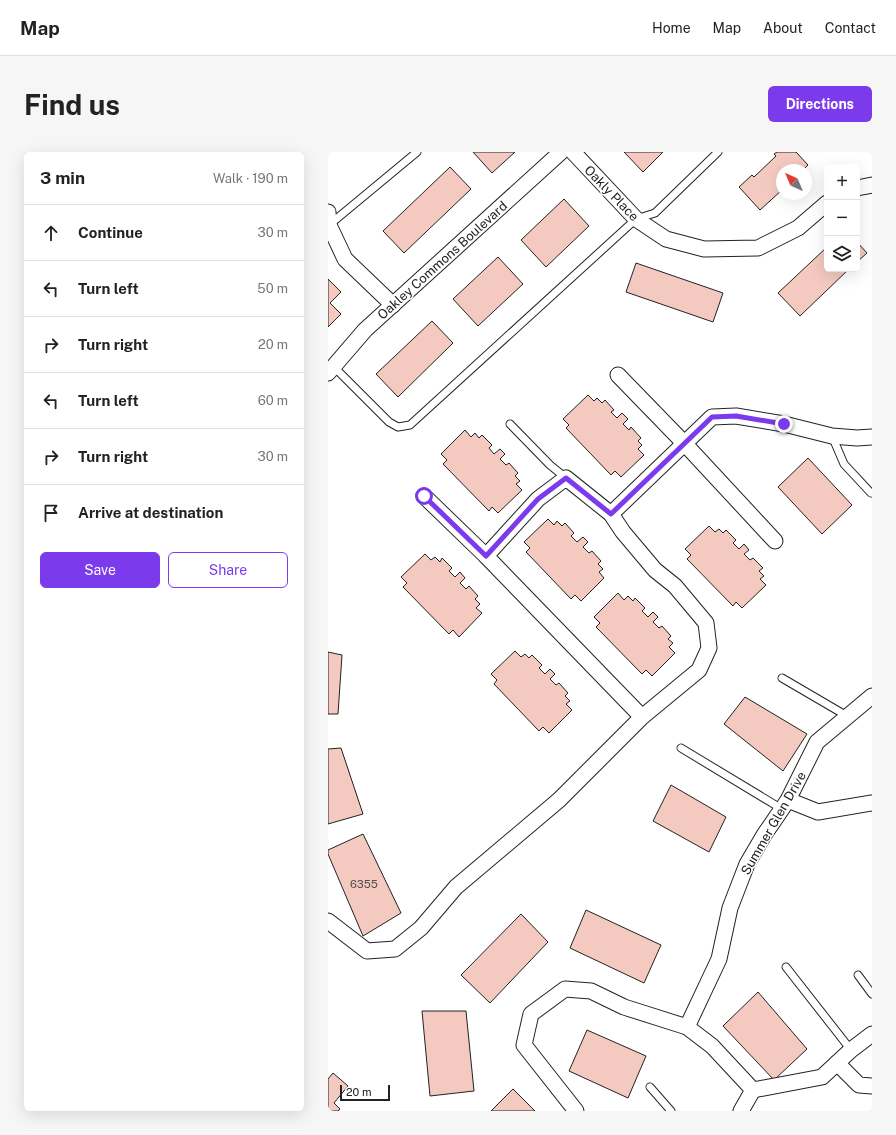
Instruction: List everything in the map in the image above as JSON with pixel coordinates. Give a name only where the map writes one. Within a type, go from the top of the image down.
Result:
[{"type":"street","name":"Oakley Commons Boulevard","points":[[331,370],[365,330],[561,152]]},
{"type":"street","name":"Oakly Place","points":[[573,152],[636,220],[666,239],[704,249],[758,248],[798,228],[824,206]]},
{"type":"street","points":[[860,187],[872,185]]},
{"type":"street","points":[[328,214],[328,226],[345,259],[393,305]]},
{"type":"street","points":[[618,375],[684,443],[775,541]]},
{"type":"street","points":[[611,514],[712,417],[736,416],[784,424],[832,436],[857,438],[872,437]]},
{"type":"street","points":[[328,922],[367,951],[395,949],[422,928],[456,886],[559,800],[642,718],[699,670],[709,648],[706,624],[675,586],[655,570],[623,532],[611,514],[566,478],[538,499],[486,556]]},
{"type":"street","points":[[424,496],[486,556],[642,718]]},
{"type":"street","name":"Summer Glen Drive","points":[[687,1027],[719,959],[730,908],[747,864],[764,835],[785,805],[817,742],[872,696]]},
{"type":"street","points":[[785,805],[818,812],[872,803]]},
{"type":"street","points":[[576,1111],[524,1044],[531,1014],[565,989],[591,991],[624,1008],[687,1027],[712,1046],[753,1090]]},
{"type":"street","points":[[741,1111],[753,1090],[822,1077],[851,1050],[872,1034]]},
{"type":"street","points":[[837,1063],[859,1085],[872,1086]]},
{"type":"lane","points":[[328,226],[417,152]]},
{"type":"lane","points":[[331,370],[389,422],[398,427],[410,425],[636,220],[655,213],[718,152]]},
{"type":"lane","points":[[510,424],[550,465],[566,478]]},
{"type":"lane","points":[[832,436],[844,464],[871,493]]},
{"type":"lane","points":[[782,678],[847,716]]},
{"type":"lane","points":[[681,748],[785,805]]},
{"type":"lane","points":[[786,967],[851,1050]]},
{"type":"lane","points":[[858,975],[872,994]]},
{"type":"lane","points":[[650,1087],[671,1111]]},
{"type":"building","points":[[473,152],[515,152],[492,173]]},
{"type":"building","points":[[624,152],[663,152],[643,172]]},
{"type":"building","points":[[777,152],[796,152],[807,164],[776,164],[776,195],[760,210],[739,187],[752,175],[754,177],[776,156],[774,154]]},
{"type":"building","points":[[450,167],[471,189],[404,253],[383,231]]},
{"type":"building","points":[[564,199],[589,226],[546,267],[521,240]]},
{"type":"building","points":[[860,245],[867,253],[860,259]]},
{"type":"building","points":[[824,250],[824,272],[846,272],[800,316],[778,293]]},
{"type":"building","points":[[498,257],[523,284],[478,326],[453,299]]},
{"type":"building","points":[[636,263],[723,293],[713,322],[626,292]]},
{"type":"building","points":[[328,279],[341,292],[330,303],[341,314],[328,327]]},
{"type":"building","points":[[432,321],[453,343],[398,397],[376,374]]},
{"type":"building","points":[[588,395],[594,401],[597,398],[602,403],[605,400],[614,410],[611,412],[617,418],[622,413],[628,419],[623,424],[629,430],[631,427],[641,438],[638,441],[642,445],[638,449],[644,455],[621,477],[615,471],[611,475],[566,428],[569,425],[563,419]]},
{"type":"building","points":[[465,430],[471,437],[475,433],[479,438],[482,435],[492,445],[489,448],[494,454],[500,449],[505,454],[500,459],[506,465],[509,463],[518,473],[515,476],[520,481],[516,484],[522,490],[498,513],[492,507],[489,511],[443,464],[447,460],[441,454]]},
{"type":"building","points":[[808,458],[852,505],[822,534],[778,487]]},
{"type":"building","points":[[548,519],[554,525],[557,521],[562,526],[565,523],[574,533],[571,536],[577,542],[583,537],[588,542],[583,547],[589,553],[592,551],[601,561],[598,564],[603,569],[599,572],[604,578],[581,601],[575,595],[571,599],[526,552],[530,548],[524,542]]},
{"type":"building","points":[[709,526],[715,532],[719,529],[723,533],[726,530],[736,540],[733,543],[739,549],[744,544],[749,550],[744,554],[750,560],[753,558],[763,568],[759,571],[764,576],[760,579],[766,585],[742,608],[736,602],[733,606],[687,559],[691,555],[685,549]]},
{"type":"building","points":[[425,554],[431,560],[435,557],[440,562],[442,558],[452,568],[449,571],[455,577],[460,572],[465,578],[460,583],[466,589],[469,586],[478,596],[475,599],[480,604],[476,608],[482,613],[459,637],[453,630],[449,634],[403,587],[407,583],[401,577]]},
{"type":"building","points":[[618,593],[624,600],[628,596],[633,601],[635,598],[645,608],[642,611],[648,617],[653,612],[658,617],[653,622],[659,628],[662,626],[671,636],[668,639],[673,643],[669,647],[675,653],[652,676],[646,670],[642,674],[596,627],[600,623],[594,617]]},
{"type":"building","points":[[515,651],[521,657],[525,654],[529,658],[532,655],[542,665],[539,668],[545,674],[550,669],[555,674],[550,679],[556,685],[559,683],[568,693],[565,696],[570,701],[566,704],[572,710],[549,733],[543,727],[539,731],[494,684],[497,680],[491,674]]},
{"type":"building","points":[[328,652],[342,655],[338,714],[328,714]]},
{"type":"building","points":[[745,697],[807,734],[783,771],[724,724]]},
{"type":"building","points":[[341,748],[363,814],[328,824],[328,749]]},
{"type":"building","points":[[671,785],[726,817],[709,852],[653,821]]},
{"type":"building","points":[[363,834],[401,913],[363,936],[328,854],[328,850]]},
{"type":"building","points":[[586,910],[661,945],[644,983],[570,948]]},
{"type":"building","points":[[521,914],[548,942],[490,1003],[461,975]]},
{"type":"building","points":[[758,992],[807,1049],[774,1080],[723,1026]]},
{"type":"building","points":[[422,1011],[466,1011],[474,1091],[430,1096]]},
{"type":"building","points":[[587,1030],[646,1056],[628,1098],[569,1071]]},
{"type":"building","points":[[333,1073],[348,1086],[334,1103],[340,1109],[338,1111],[328,1111],[328,1079]]},
{"type":"building","points":[[513,1089],[535,1111],[491,1111]]},
{"type":"route","points":[[424,496],[486,556],[538,499],[566,478],[611,514],[712,417],[736,416],[784,424]]}]
